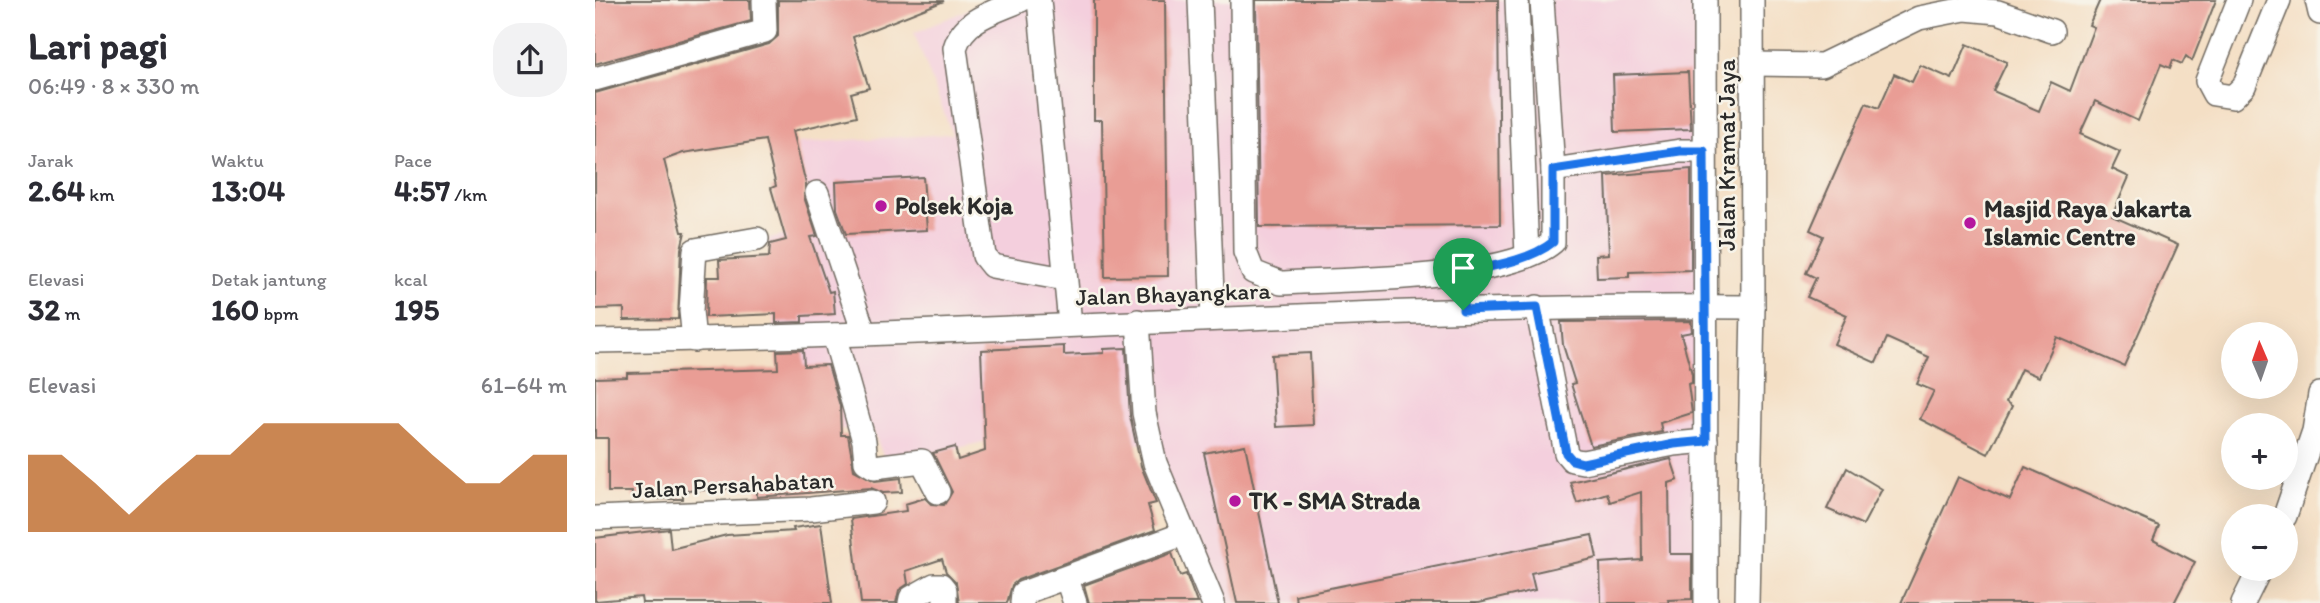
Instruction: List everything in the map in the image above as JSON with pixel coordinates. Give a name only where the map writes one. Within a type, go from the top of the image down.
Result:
[{"type":"street","points":[[595,79],[765,31],[764,0]]},
{"type":"street","points":[[1021,0],[968,24],[960,33],[955,48],[984,256],[992,266],[1066,279]]},
{"type":"street","points":[[1039,0],[1070,324]]},
{"type":"street","points":[[1200,0],[1213,318]]},
{"type":"street","points":[[1242,0],[1245,252],[1253,272],[1281,283],[1465,272],[1527,256],[1543,250],[1553,242],[1553,170],[1542,0]]},
{"type":"street","points":[[1517,0],[1527,256]]},
{"type":"street","name":"Jalan Kramat Jaya","points":[[1705,0],[1706,603]]},
{"type":"street","name":"Jalan Kramat Jaya","points":[[1747,603],[1753,307],[1752,0]]},
{"type":"street","points":[[2239,0],[2207,81],[2214,93],[2233,97],[2244,86],[2279,0]]},
{"type":"street","points":[[2317,0],[2320,13]]},
{"type":"street","points":[[1753,64],[1822,65],[1919,18],[1965,9],[1998,12],[2052,31]]},
{"type":"street","points":[[1553,170],[1680,151],[1704,151]]},
{"type":"street","points":[[817,192],[864,333]]},
{"type":"street","points":[[694,340],[691,311],[695,250],[757,239]]},
{"type":"street","points":[[1463,310],[1465,272]]},
{"type":"street","points":[[1537,307],[1566,453],[1572,460],[1583,463],[1674,444],[1706,441]]},
{"type":"street","name":"Jalan Bhayangkara","points":[[595,341],[834,335],[1537,307],[1753,307]]},
{"type":"street","points":[[1133,321],[1139,434],[1198,603]]},
{"type":"street","points":[[1133,321],[1144,414],[1155,463],[1213,603]]},
{"type":"street","points":[[834,335],[865,442],[866,462],[874,467],[922,461],[938,492]]},
{"type":"street","points":[[2291,504],[2312,459],[2320,394]]},
{"type":"street","name":"Jalan Persahabatan","points":[[595,518],[811,509],[873,502]]},
{"type":"street","points":[[1022,603],[1023,593],[1175,537]]},
{"type":"street","points":[[1067,579],[1075,603]]},
{"type":"street","points":[[2243,603],[2254,581]]},
{"type":"street","points":[[910,603],[911,598],[934,585],[941,585],[945,590],[945,603]]},
{"type":"shaded area","points":[[990,0],[1705,0],[1703,603],[1599,603],[1598,600],[1592,603],[1204,603],[1150,440],[1044,472],[1025,432],[887,465],[872,428],[783,434],[768,239],[817,229],[797,143],[952,134],[914,33]]},
{"type":"building","points":[[595,0],[750,0],[751,21],[595,64]]},
{"type":"building","points":[[778,0],[944,1],[853,37],[869,88],[851,93],[857,116],[793,131],[806,184],[804,197],[817,236],[810,237],[829,292],[833,291],[835,314],[802,316],[802,322],[776,323],[776,314],[706,317],[707,277],[720,277],[719,260],[769,257],[770,244],[786,240],[771,188],[776,186],[765,140],[683,153],[664,160],[682,232],[685,232],[681,249],[678,319],[624,320],[624,308],[595,309],[595,93],[769,44],[778,36]]},
{"type":"building","points":[[1094,0],[1165,0],[1168,276],[1105,277],[1102,120],[1094,120]]},
{"type":"building","points":[[1256,0],[1498,0],[1500,225],[1259,227]]},
{"type":"building","name":"Masjid Raya Jakarta Islamic Centre","points":[[2100,0],[2216,0],[2192,61],[2186,56],[2182,64],[2173,60],[2170,68],[2161,64],[2138,121],[2095,101],[2080,134],[2120,152],[2112,169],[2129,177],[2112,216],[2178,245],[2124,366],[2057,337],[2039,377],[2021,369],[2006,402],[2012,406],[1988,454],[1920,419],[1934,391],[1917,384],[1929,357],[1887,338],[1876,363],[1834,344],[1847,315],[1807,297],[1816,278],[1806,273],[1823,236],[1810,230],[1866,103],[1879,108],[1894,74],[1912,82],[1920,65],[1952,79],[1967,44],[2007,62],[1993,91],[2039,111],[2051,82],[2070,91],[2094,27],[2089,25]]},
{"type":"building","points":[[1688,72],[1691,129],[1615,132],[1613,75]]},
{"type":"building","points":[[1691,169],[1691,270],[1629,272],[1629,277],[1597,278],[1596,255],[1609,254],[1606,176]]},
{"type":"building","name":"Polsek Koja","points":[[923,177],[927,230],[846,234],[837,209],[836,182]]},
{"type":"building","points":[[1691,321],[1692,332],[1681,334],[1692,374],[1692,383],[1688,384],[1692,413],[1660,423],[1662,432],[1591,446],[1571,384],[1575,383],[1563,345],[1561,322]]},
{"type":"building","points":[[1064,346],[1064,355],[1104,353],[1104,349],[1126,348],[1130,416],[1141,466],[1156,503],[1148,505],[1155,530],[1018,580],[1012,585],[1007,603],[959,603],[956,582],[946,572],[942,559],[906,571],[908,584],[899,590],[896,603],[861,603],[851,519],[906,511],[905,504],[925,498],[931,504],[944,505],[952,492],[933,453],[955,447],[958,460],[985,451],[981,350]]},
{"type":"building","points":[[803,350],[804,366],[828,365],[840,406],[841,435],[848,435],[854,470],[875,481],[901,478],[902,492],[883,493],[871,488],[757,497],[757,489],[727,489],[683,491],[683,499],[654,499],[632,497],[632,492],[608,492],[608,438],[595,438],[595,378],[627,377],[627,373],[778,369],[777,351]]},
{"type":"building","points":[[1310,353],[1313,425],[1276,427],[1272,355]]},
{"type":"building","points":[[1245,445],[1278,603],[1237,603],[1204,453]]},
{"type":"building","points":[[1671,459],[1678,480],[1669,483],[1670,554],[1692,554],[1692,599],[1668,600],[1669,603],[1601,603],[1600,563],[1642,560],[1641,492],[1610,502],[1607,493],[1577,503],[1570,482]]},
{"type":"building","points":[[2025,467],[2159,526],[2153,540],[2195,562],[2174,603],[1901,603],[1958,477],[2010,500]]},
{"type":"building","points":[[1847,468],[1882,489],[1863,525],[1827,509]]},
{"type":"building","points":[[821,524],[832,603],[642,603],[641,597],[595,601],[595,538],[669,529],[671,549],[727,535],[794,531],[793,528]]},
{"type":"building","points":[[1592,535],[1597,558],[1531,573],[1535,590],[1479,603],[1296,603],[1295,595]]},
{"type":"building","points":[[1172,553],[1180,576],[1186,574],[1197,603],[1089,603],[1084,585]]},
{"type":"place","name":"Polsek Koja","points":[[881,206]]},
{"type":"place","name":"Masjid Raya Jakarta Islamic Centre","points":[[1970,223]]},
{"type":"place","name":"TK - SMA Strada","points":[[1235,501]]},
{"type":"route","points":[[1680,151],[1704,151],[1706,441],[1674,444],[1583,463],[1572,460],[1566,453],[1537,307],[1463,310],[1465,272],[1527,256],[1543,250],[1553,242],[1553,170],[1680,151]]}]
